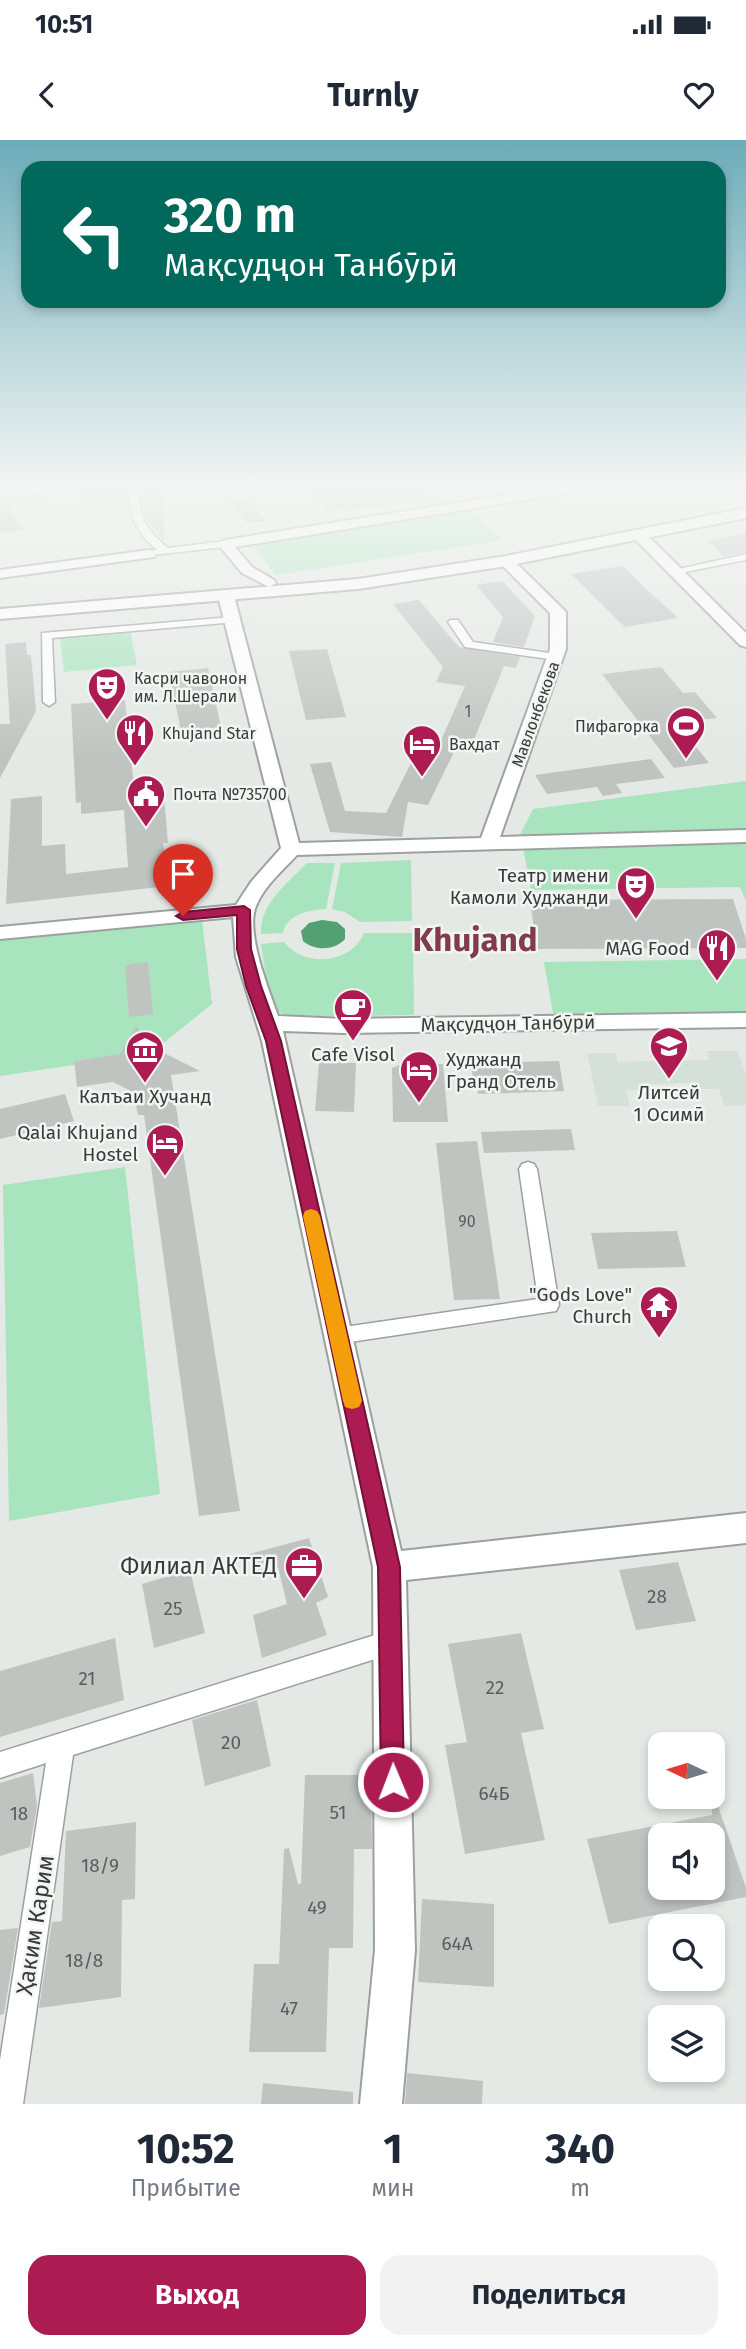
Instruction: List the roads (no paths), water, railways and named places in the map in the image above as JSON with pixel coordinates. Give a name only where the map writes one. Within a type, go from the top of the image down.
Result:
[{"type":"main road","points":[[0,603],[269,583],[322,576]]},
{"type":"main road","points":[[0,614],[358,584],[412,576]]},
{"type":"street","points":[[257,576],[269,583]]},
{"type":"street","name":"Мавлонбекова","points":[[489,842],[558,649],[558,612],[521,576]]},
{"type":"street","points":[[680,576],[746,642]]},
{"type":"street","points":[[226,596],[291,849]]},
{"type":"street","points":[[49,702],[46,635],[232,620]]},
{"type":"street","points":[[454,622],[469,645],[555,657]]},
{"type":"street","points":[[381,2104],[395,1950],[389,1567],[269,1023],[254,986],[244,949],[244,910],[263,881],[291,849],[746,836]]},
{"type":"street","points":[[0,933],[244,910]]},
{"type":"street","name":"Мақсудҷон Танбӯрӣ","points":[[269,1023],[344,1026],[746,1020]]},
{"type":"street","points":[[337,1336],[550,1306],[528,1169]]},
{"type":"street","points":[[389,1567],[746,1528]]},
{"type":"street","points":[[0,1765],[391,1643]]},
{"type":"street","name":"Ҳаким Карим","points":[[8,2104],[62,1745]]},
{"type":"place","name":"Касри чавонон им. Л.Шерали","points":[[107,721]]},
{"type":"place","name":"Пифагорка","points":[[686,760]]},
{"type":"place","name":"Khujand Star","points":[[135,767]]},
{"type":"place","name":"Вахдат","points":[[422,778]]},
{"type":"place","name":"Почта №735700","points":[[146,828]]},
{"type":"place","name":"Театр имени Камоли Худжанди","points":[[636,920]]},
{"type":"place","name":"MAG Food","points":[[717,982]]},
{"type":"place","name":"Cafe Visol","points":[[353,1042]]},
{"type":"place","name":"Литсей 1 Осимӣ","points":[[669,1080]]},
{"type":"place","name":"Калъаи Хучанд","points":[[145,1084]]},
{"type":"place","name":"Худжанд Гранд Отель","points":[[419,1104]]},
{"type":"place","name":"Qalai Khujand Hostel","points":[[165,1177]]},
{"type":"place","name":"\"Gods Love\" Church","points":[[659,1339]]},
{"type":"place","name":"Филиал AКТЕД","points":[[304,1600]]},
{"type":"district","name":"Khujand","points":[[475,939]]}]
